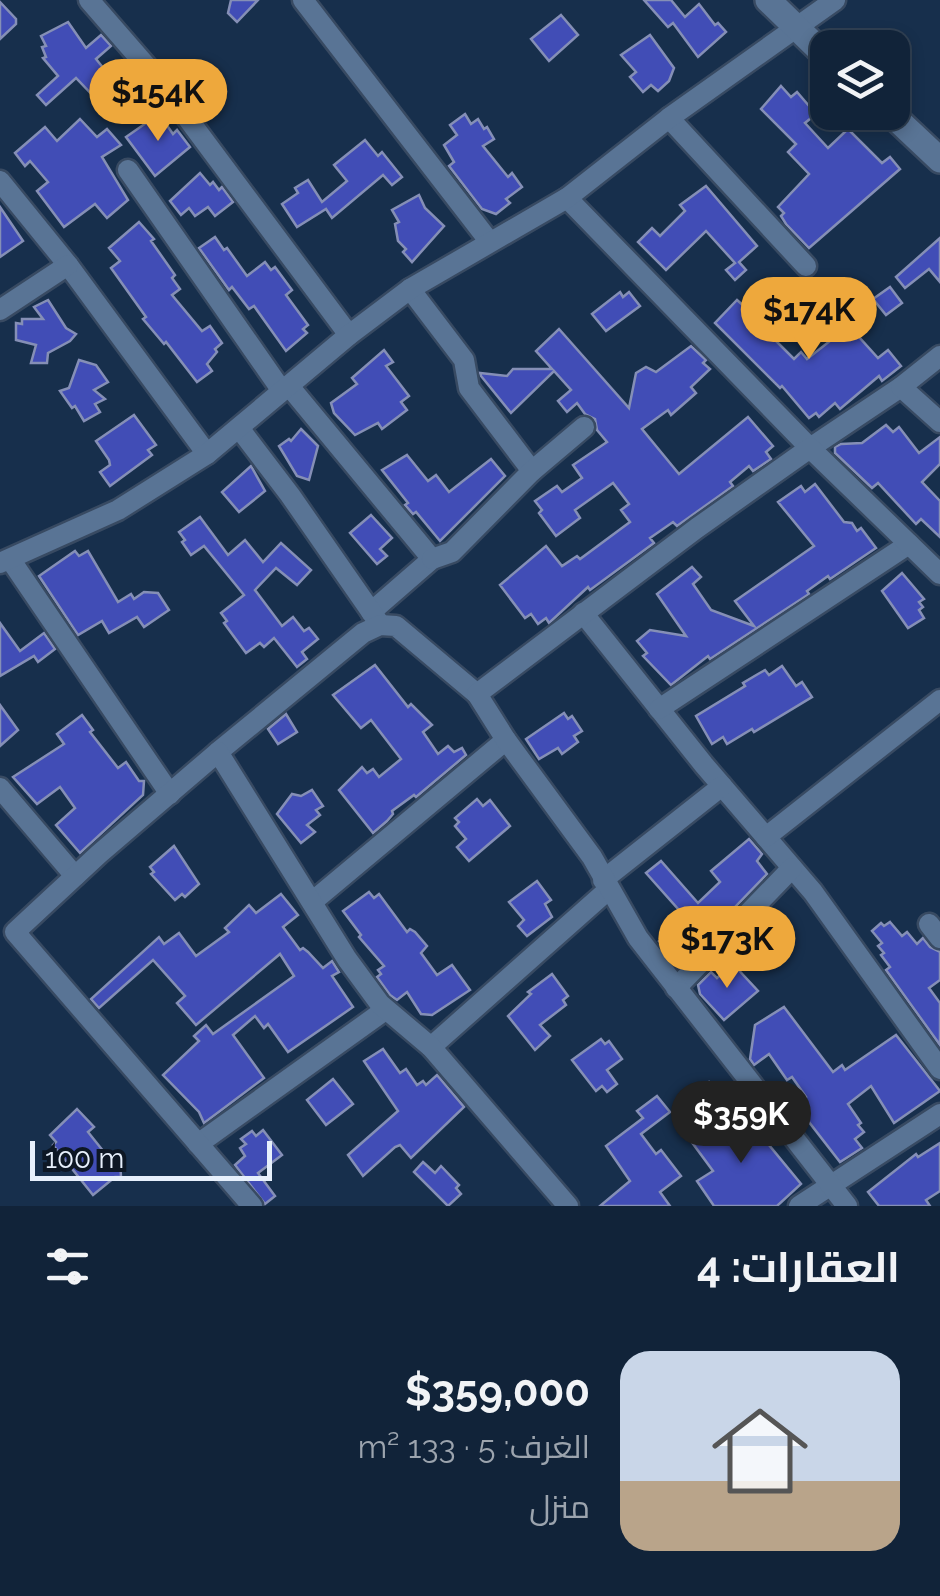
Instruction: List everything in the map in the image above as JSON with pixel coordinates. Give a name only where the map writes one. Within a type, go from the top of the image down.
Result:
[{"type":"street","points":[[89,0],[162,84],[349,335]]},
{"type":"street","points":[[303,0],[489,240]]},
{"type":"street","points":[[768,0],[810,42]]},
{"type":"street","points":[[170,794],[5,561],[118,510],[207,454],[410,289],[567,198],[669,118],[835,0]]},
{"type":"street","points":[[669,118],[806,266]]},
{"type":"street","points":[[908,130],[940,160]]},
{"type":"street","points":[[128,170],[285,389],[432,560]]},
{"type":"street","points":[[0,181],[68,265],[207,454]]},
{"type":"street","points":[[567,198],[810,448],[940,574]]},
{"type":"street","points":[[0,310],[68,265]]},
{"type":"street","points":[[410,289],[464,360],[469,388],[532,471]]},
{"type":"street","points":[[477,694],[940,356]]},
{"type":"street","points":[[902,387],[940,422]]},
{"type":"street","points":[[252,1206],[7,938],[218,752],[363,633],[432,560],[452,552],[532,471],[584,427]]},
{"type":"street","points":[[239,428],[375,619],[396,626],[477,694],[592,857],[638,938],[847,1206]]},
{"type":"street","points":[[659,709],[910,544]]},
{"type":"street","points":[[584,614],[813,892],[940,1069]]},
{"type":"street","points":[[766,837],[940,700]]},
{"type":"street","points":[[312,902],[506,740]]},
{"type":"street","points":[[218,752],[347,959],[385,1010],[431,1048],[568,1206]]},
{"type":"street","points":[[431,1048],[606,885],[722,786]]},
{"type":"street","points":[[0,788],[75,876]]},
{"type":"street","points":[[676,988],[792,868]]},
{"type":"street","points":[[198,1144],[385,1010]]},
{"type":"street","points":[[799,1206],[940,1114]]},
{"type":"building","points":[[231,0],[258,0],[237,22],[228,13]]},
{"type":"building","points":[[644,0],[671,0],[685,17],[699,4],[715,25],[718,23],[726,32],[698,57],[673,23],[668,27]]},
{"type":"building","points":[[0,2],[16,24],[0,39]]},
{"type":"building","points":[[561,15],[578,35],[549,61],[531,39]]},
{"type":"building","points":[[68,22],[86,48],[101,35],[111,46],[96,59],[121,90],[102,105],[76,78],[46,105],[37,95],[58,76],[43,58],[46,57],[42,47],[46,46],[41,36]]},
{"type":"building","points":[[650,35],[674,68],[669,81],[658,91],[651,85],[643,92],[630,77],[636,72],[621,55]]},
{"type":"building","points":[[781,86],[791,97],[797,92],[810,107],[810,119],[805,123],[828,148],[849,130],[882,163],[890,157],[900,169],[809,248],[786,224],[778,207],[809,174],[788,152],[796,144],[761,109]]},
{"type":"building","points":[[159,114],[173,134],[177,130],[190,147],[155,176],[126,137]]},
{"type":"building","points":[[465,114],[471,124],[478,119],[484,129],[487,127],[494,139],[483,146],[508,177],[512,173],[522,187],[506,199],[510,203],[496,214],[482,209],[449,166],[454,162],[444,145],[457,135],[450,125]]},
{"type":"building","points":[[80,119],[97,137],[107,129],[121,145],[102,157],[128,200],[107,218],[95,204],[64,227],[37,191],[48,182],[30,161],[25,166],[15,153],[45,127],[57,141]]},
{"type":"building","points":[[365,140],[378,156],[382,152],[402,177],[392,185],[383,175],[332,218],[326,209],[297,227],[282,204],[308,180],[322,202],[347,181],[334,165]]},
{"type":"building","points":[[200,173],[210,185],[213,182],[219,190],[222,187],[233,202],[215,216],[208,207],[195,216],[189,208],[181,215],[170,201]]},
{"type":"building","points":[[706,186],[757,246],[739,262],[746,270],[735,280],[726,270],[735,263],[706,231],[666,270],[638,242],[652,228],[660,236],[685,211],[680,205]]},
{"type":"building","points":[[419,195],[425,208],[444,226],[412,262],[398,241],[395,224],[399,222],[392,210]]},
{"type":"building","points":[[0,207],[23,241],[0,257]]},
{"type":"building","points":[[139,222],[175,275],[172,278],[180,289],[172,295],[202,331],[210,326],[222,343],[207,364],[212,371],[197,382],[143,319],[146,317],[111,268],[120,261],[109,248]]},
{"type":"building","points":[[215,237],[247,276],[265,262],[271,270],[275,267],[292,290],[286,295],[308,325],[303,329],[307,333],[286,351],[254,306],[249,309],[232,287],[229,290],[199,248]]},
{"type":"building","points":[[940,238],[940,282],[929,269],[905,288],[896,277]]},
{"type":"building","points":[[890,287],[902,303],[886,315],[873,299]]},
{"type":"building","points":[[620,292],[623,297],[629,292],[640,306],[606,331],[592,314]]},
{"type":"building","points":[[48,300],[66,328],[76,334],[48,353],[47,363],[31,363],[36,345],[16,340],[16,323],[22,324],[22,319],[43,319],[34,307]]},
{"type":"building","points":[[737,300],[755,316],[762,309],[774,323],[765,330],[794,359],[801,352],[807,359],[849,326],[878,358],[888,350],[901,366],[882,381],[879,376],[840,409],[835,403],[819,417],[816,413],[809,418],[782,386],[715,323]]},
{"type":"building","points":[[559,329],[629,408],[636,373],[646,367],[656,372],[691,346],[706,360],[703,363],[710,369],[691,387],[696,393],[671,415],[668,410],[642,429],[679,474],[748,417],[773,446],[766,452],[771,459],[753,471],[749,466],[730,482],[733,486],[677,526],[673,522],[650,538],[654,543],[590,590],[588,587],[549,623],[546,618],[538,624],[531,614],[525,618],[500,585],[546,546],[562,566],[577,556],[580,559],[630,522],[621,510],[629,504],[613,483],[575,510],[580,518],[556,536],[535,501],[557,486],[562,492],[582,478],[573,465],[607,442],[597,430],[595,419],[577,403],[567,412],[558,401],[571,390],[554,371],[511,413],[481,376],[480,373],[507,376],[513,369],[552,369],[536,351]]},
{"type":"building","points":[[384,350],[393,362],[386,366],[409,396],[401,402],[407,410],[382,429],[378,423],[355,435],[334,413],[331,403],[357,384],[352,378]]},
{"type":"building","points":[[79,360],[96,365],[108,382],[94,390],[105,399],[95,404],[100,412],[84,421],[60,391],[69,388]]},
{"type":"building","points":[[134,415],[156,445],[148,450],[152,455],[110,486],[100,472],[110,465],[109,460],[96,441]]},
{"type":"building","points":[[886,425],[893,432],[899,427],[919,453],[940,437],[940,464],[922,482],[940,501],[940,537],[921,519],[916,524],[878,483],[872,488],[835,453],[835,447],[862,443]]},
{"type":"building","points":[[301,429],[318,446],[309,480],[297,476],[279,446],[291,441]]},
{"type":"building","points":[[407,455],[428,481],[436,475],[449,492],[491,459],[505,476],[440,541],[416,512],[413,514],[405,505],[408,503],[382,470]]},
{"type":"building","points":[[251,466],[265,491],[239,512],[222,492]]},
{"type":"building","points":[[815,484],[844,522],[852,523],[857,531],[861,528],[876,548],[830,579],[828,576],[807,591],[809,594],[710,659],[708,656],[671,685],[643,656],[647,653],[637,641],[650,630],[686,636],[657,594],[692,567],[701,577],[693,584],[711,610],[754,626],[735,601],[814,546],[778,502],[801,486],[805,492]]},
{"type":"building","points":[[371,515],[392,538],[380,549],[387,556],[377,564],[350,533]]},
{"type":"building","points":[[200,517],[228,555],[245,540],[263,562],[281,543],[311,570],[297,585],[276,568],[255,590],[282,626],[293,617],[304,631],[309,628],[318,639],[302,652],[307,659],[297,667],[274,638],[264,647],[260,643],[246,653],[224,623],[227,621],[221,613],[244,595],[204,546],[191,555],[182,542],[185,540],[179,532]]},
{"type":"building","points":[[75,551],[79,556],[88,551],[118,602],[131,594],[134,599],[144,592],[158,593],[169,610],[144,627],[137,617],[109,633],[102,621],[78,635],[39,576]]},
{"type":"building","points":[[902,573],[924,599],[919,602],[923,607],[919,610],[924,618],[908,628],[882,591]]},
{"type":"building","points":[[0,623],[20,651],[44,633],[55,649],[38,662],[34,656],[0,676]]},
{"type":"building","points":[[375,665],[408,707],[411,704],[432,725],[423,732],[438,754],[448,746],[454,752],[462,748],[466,755],[416,797],[392,811],[373,833],[339,790],[362,767],[367,773],[373,769],[379,777],[401,759],[371,720],[361,728],[333,695]]},
{"type":"building","points":[[782,666],[796,686],[802,682],[812,697],[754,732],[752,729],[727,744],[723,737],[712,744],[696,716],[758,674],[765,670],[769,675]]},
{"type":"building","points":[[0,705],[18,730],[0,746]]},
{"type":"building","points":[[564,713],[568,719],[572,716],[582,731],[574,736],[578,742],[562,754],[558,748],[539,759],[526,739]]},
{"type":"building","points":[[286,714],[297,732],[278,744],[268,729]]},
{"type":"building","points":[[82,715],[118,768],[126,762],[139,781],[144,781],[143,795],[80,853],[56,825],[75,808],[60,787],[37,804],[13,777],[64,744],[57,734]]},
{"type":"building","points":[[312,790],[323,806],[316,810],[320,815],[307,825],[315,832],[301,843],[277,814],[292,794],[301,796]]},
{"type":"building","points":[[477,799],[483,806],[490,800],[510,826],[469,861],[457,847],[466,839],[455,826],[459,822],[455,818]]},
{"type":"building","points":[[749,839],[762,854],[757,861],[767,874],[680,964],[659,941],[686,918],[646,873],[661,861],[698,903],[720,882],[711,871]]},
{"type":"building","points":[[174,846],[199,884],[185,897],[182,894],[175,900],[151,874],[154,872],[150,867]]},
{"type":"building","points":[[537,881],[551,900],[545,904],[552,917],[527,936],[518,926],[524,920],[509,902]]},
{"type":"building","points":[[369,892],[374,898],[379,894],[407,932],[415,932],[427,946],[421,953],[437,975],[452,965],[470,990],[432,1015],[421,1014],[407,992],[397,1000],[390,995],[377,977],[384,966],[343,911]]},
{"type":"building","points":[[281,894],[298,915],[283,927],[300,950],[303,948],[323,968],[332,961],[339,972],[332,976],[353,1007],[288,1052],[268,1024],[264,1028],[255,1016],[233,1035],[264,1078],[204,1123],[199,1112],[163,1075],[199,1041],[194,1036],[206,1025],[213,1034],[294,976],[280,954],[196,1025],[177,1003],[185,996],[153,960],[99,1008],[91,999],[159,937],[164,944],[179,933],[196,956],[229,932],[225,928],[249,905],[256,913]]},
{"type":"building","points":[[890,922],[902,936],[907,932],[917,944],[923,938],[940,952],[940,980],[929,988],[940,1003],[940,1045],[886,970],[890,967],[878,946],[882,943],[872,931],[881,923],[884,926]]},
{"type":"building","points":[[733,964],[758,991],[724,1020],[700,994],[698,985],[711,972],[717,978]]},
{"type":"building","points":[[552,974],[568,996],[563,1000],[566,1005],[540,1025],[550,1036],[535,1050],[508,1016],[531,994],[528,992]]},
{"type":"building","points":[[784,1007],[833,1072],[842,1065],[845,1070],[896,1035],[940,1091],[894,1123],[871,1086],[848,1104],[864,1132],[855,1139],[862,1148],[840,1162],[795,1104],[806,1097],[792,1077],[787,1080],[769,1054],[754,1065],[750,1059],[755,1025]]},
{"type":"building","points":[[601,1039],[605,1044],[609,1041],[622,1059],[607,1070],[617,1084],[607,1092],[602,1086],[596,1091],[572,1060]]},
{"type":"building","points":[[383,1049],[400,1073],[406,1069],[417,1085],[423,1081],[426,1085],[437,1075],[464,1107],[411,1158],[400,1145],[363,1176],[348,1155],[398,1111],[364,1061]]},
{"type":"building","points":[[333,1079],[353,1104],[326,1125],[307,1100]]},
{"type":"building","points":[[709,1082],[717,1092],[682,1118],[675,1109]]},
{"type":"building","points":[[657,1096],[670,1112],[641,1134],[656,1154],[661,1150],[681,1176],[660,1192],[670,1206],[600,1206],[630,1181],[606,1146],[643,1118],[637,1111]]},
{"type":"building","points":[[77,1109],[94,1127],[88,1132],[112,1162],[120,1159],[121,1177],[115,1177],[93,1195],[53,1145],[56,1142],[50,1135]]},
{"type":"building","points":[[730,1109],[753,1139],[760,1134],[801,1184],[777,1206],[714,1206],[697,1181],[713,1171],[688,1137]]},
{"type":"building","points":[[263,1130],[282,1155],[258,1173],[275,1196],[265,1204],[235,1165],[245,1156],[240,1148],[246,1144],[241,1139],[252,1131],[256,1136]]},
{"type":"building","points":[[940,1143],[940,1191],[926,1200],[930,1206],[879,1206],[868,1192],[916,1154],[918,1157]]},
{"type":"building","points":[[423,1162],[435,1173],[441,1166],[459,1185],[456,1188],[461,1194],[448,1206],[414,1172]]}]
